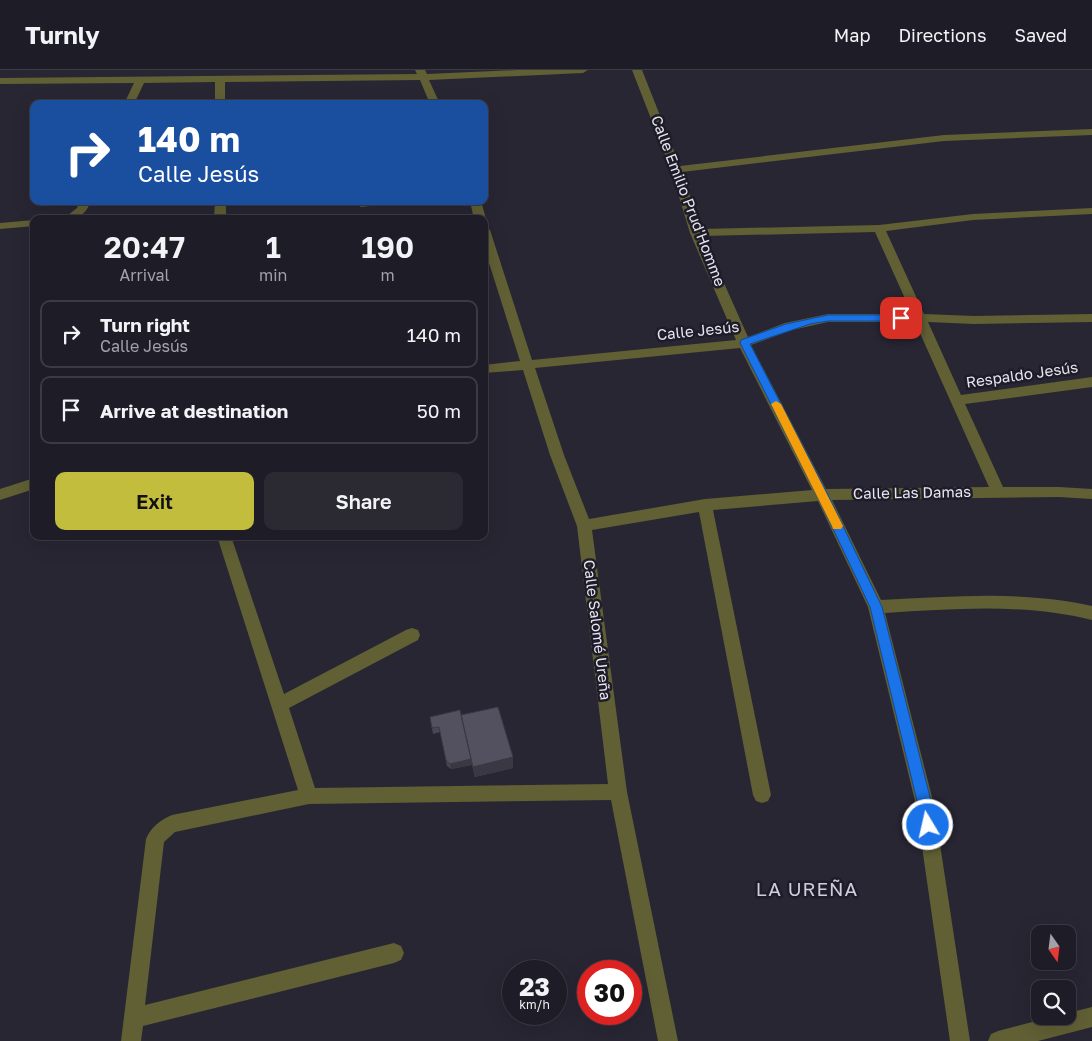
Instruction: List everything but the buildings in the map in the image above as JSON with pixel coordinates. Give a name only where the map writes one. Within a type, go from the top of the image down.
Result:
[{"type":"street","points":[[13,80],[16,70]]},
{"type":"street","points":[[105,80],[109,70]]},
{"type":"street","points":[[185,79],[193,70]]},
{"type":"street","points":[[0,80],[220,79],[582,70]]},
{"type":"street","name":"Calle Emilio Prud'Homme","points":[[637,70],[676,170],[696,233],[744,343],[822,495],[876,607],[925,805],[960,1041]]},
{"type":"street","points":[[421,73],[433,100]]},
{"type":"street","points":[[220,79],[220,100]]},
{"type":"street","points":[[131,100],[140,80]]},
{"type":"street","points":[[676,170],[944,138],[1092,132]]},
{"type":"street","points":[[74,215],[82,210],[84,205]]},
{"type":"street","points":[[696,233],[879,228],[974,217],[1092,211]]},
{"type":"street","points":[[0,226],[30,223]]},
{"type":"street","points":[[879,228],[998,492]]},
{"type":"street","name":"Calle Salomé Ureña","points":[[488,257],[490,270],[528,364],[557,455],[584,526],[618,792],[668,1041]]},
{"type":"street","name":"Calle Jesús","points":[[488,369],[744,343],[789,326],[828,318],[974,320],[1092,318]]},
{"type":"street","name":"Respaldo Jesús","points":[[956,400],[1092,382]]},
{"type":"street","points":[[0,494],[30,484]]},
{"type":"street","name":"Calle Las Damas","points":[[584,526],[705,505],[822,495],[998,492],[1092,494]]},
{"type":"street","points":[[705,505],[762,795]]},
{"type":"street","points":[[225,540],[309,796]]},
{"type":"street","points":[[876,607],[1015,601],[1092,613]]},
{"type":"street","points":[[280,704],[412,635]]},
{"type":"street","points":[[131,1041],[155,839],[162,830],[172,824],[309,796],[618,792]]},
{"type":"street","points":[[134,1018],[394,953]]},
{"type":"street","points":[[998,1041],[1092,1017]]},
{"type":"slow traffic","points":[[776,404],[837,526]]},
{"type":"district","name":"LA UREÑA","points":[[807,889]]},
{"type":"route","points":[[901,318],[828,318],[789,326],[744,343],[822,495],[876,607],[925,805],[928,825]]}]
